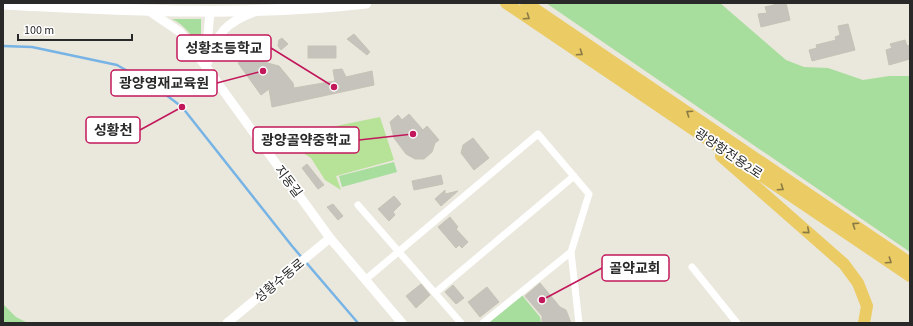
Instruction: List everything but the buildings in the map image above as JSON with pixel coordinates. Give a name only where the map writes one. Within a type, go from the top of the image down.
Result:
[{"type":"highway","name":"광양항전용2로","points":[[506,3],[910,276]]},
{"type":"highway","name":"광양항전용2로","points":[[526,3],[910,263]]},
{"type":"highway","points":[[683,122],[844,264],[858,283],[867,306],[864,323]]},
{"type":"main road","points":[[3,4],[149,11],[210,11],[309,9],[366,3]]},
{"type":"street","points":[[206,66],[224,29],[236,19],[257,10]]},
{"type":"street","name":"지동길","points":[[149,11],[180,32],[330,238],[402,323]]},
{"type":"street","points":[[206,66],[210,11]]},
{"type":"street","points":[[366,280],[538,134],[589,194],[571,252],[580,323]]},
{"type":"street","points":[[435,293],[574,176]]},
{"type":"street","points":[[358,205],[461,323]]},
{"type":"street","name":"성황수동로","points":[[227,323],[330,238]]},
{"type":"street","points":[[483,323],[571,252]]},
{"type":"street","points":[[692,267],[737,323]]},
{"type":"green space","points":[[546,3],[720,3],[786,60],[804,67],[828,68],[863,80],[889,76],[910,76],[910,252]]},
{"type":"green space","points":[[172,19],[201,19],[201,49],[185,28]]},
{"type":"green space","points":[[380,117],[394,160],[336,176],[341,190],[325,180],[311,158],[300,151],[297,134]]},
{"type":"green space","points":[[394,162],[397,172],[342,187],[339,176]]},
{"type":"green space","points":[[521,294],[540,317],[541,323],[488,323]]},
{"type":"green space","points":[[3,304],[16,317],[28,323],[3,323]]},
{"type":"waterway","points":[[3,46],[32,47],[117,65],[157,88],[182,107],[292,246],[358,323]]},
{"type":"place","name":"광양영재교육원","points":[[263,71]]},
{"type":"place","name":"성황초등학교","points":[[334,87]]},
{"type":"place","name":"성황천","points":[[182,107]]},
{"type":"place","name":"광양골약중학교","points":[[413,134]]},
{"type":"place","name":"골약교회","points":[[542,300]]}]
